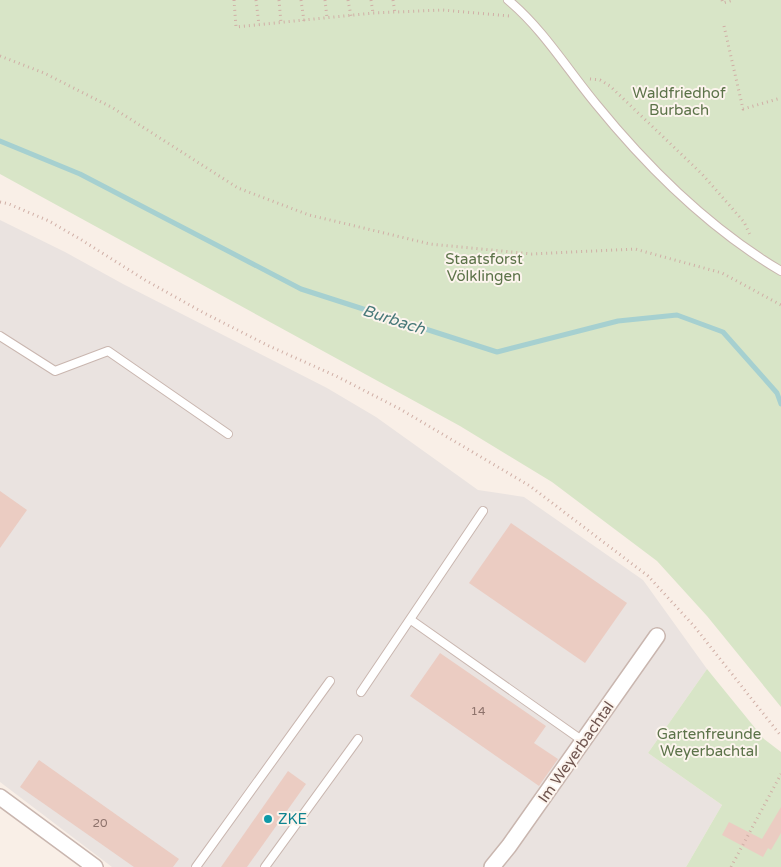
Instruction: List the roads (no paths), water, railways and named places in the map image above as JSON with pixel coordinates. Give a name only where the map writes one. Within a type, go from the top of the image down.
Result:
[{"type":"street","name":"Im Weyerbachtal","points":[[492,867],[510,846],[657,636]]},
{"type":"street","points":[[0,797],[95,867]]},
{"type":"lane","points":[[508,0],[523,13],[617,129],[652,168],[708,218],[762,260],[781,271]]},
{"type":"lane","points":[[0,336],[55,371],[108,351],[228,434]]},
{"type":"lane","points":[[362,692],[482,511]]},
{"type":"lane","points":[[411,620],[583,741]]},
{"type":"lane","points":[[196,867],[330,681]]},
{"type":"lane","points":[[265,867],[358,739]]},
{"type":"waterway","name":"Burbach","points":[[0,141],[80,174],[301,289],[497,352],[618,321],[677,315],[723,332],[777,393],[781,404]]},
{"type":"place","name":"ZKE","points":[[268,819]]},
{"type":"park label","name":"Waldfriedhof Burbach","points":[[679,102]]},
{"type":"park label","name":"Staatsforst Völklingen","points":[[484,268]]},
{"type":"park label","name":"Gartenfreunde Weyerbachtal","points":[[709,742]]}]
